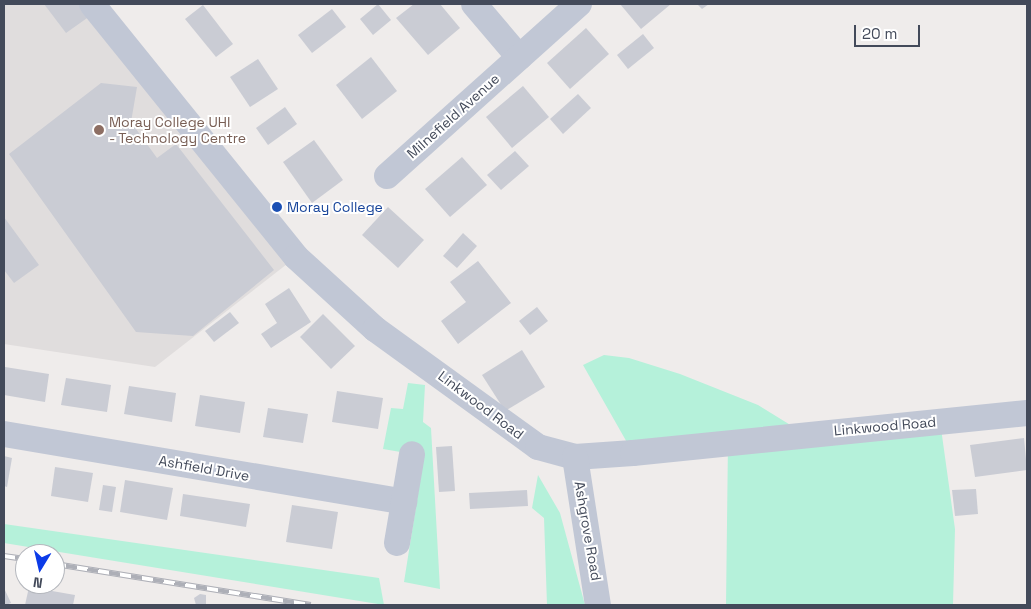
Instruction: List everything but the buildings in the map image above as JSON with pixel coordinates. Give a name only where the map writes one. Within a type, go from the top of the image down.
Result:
[{"type":"street","name":"Linkwood Road","points":[[92,4],[296,257],[376,329],[526,440],[575,457],[1027,413]]},
{"type":"street","points":[[474,4],[519,56]]},
{"type":"street","name":"Milnefield Avenue","points":[[386,176],[579,4]]},
{"type":"street","name":"Ashfield Drive","points":[[4,434],[404,502]]},
{"type":"street","points":[[397,543],[412,454]]},
{"type":"street","name":"Ashgrove Road","points":[[575,457],[598,605]]},
{"type":"shaded area","name":"Moray College UHI - Technology Centre","points":[[4,4],[92,4],[296,257],[155,367],[4,344]]},
{"type":"green space","points":[[604,355],[629,358],[680,374],[758,405],[805,434],[940,421],[955,529],[953,605],[726,605],[728,441],[633,453],[583,365]]},
{"type":"green space","points":[[408,383],[425,385],[423,422],[431,428],[440,589],[404,582],[424,456],[383,449],[391,408],[403,409]]},
{"type":"green space","points":[[538,475],[560,513],[585,605],[547,605],[544,518],[532,508]]},
{"type":"green space","points":[[4,524],[379,578],[384,605],[65,553],[65,544],[15,545],[4,543]]},
{"type":"railway","points":[[4,556],[15,558]]},
{"type":"railway","points":[[65,566],[311,605]]},
{"type":"place","name":"Moray College UHI - Technology Centre","points":[[99,130]]},
{"type":"place","name":"Moray College","points":[[277,207]]}]
